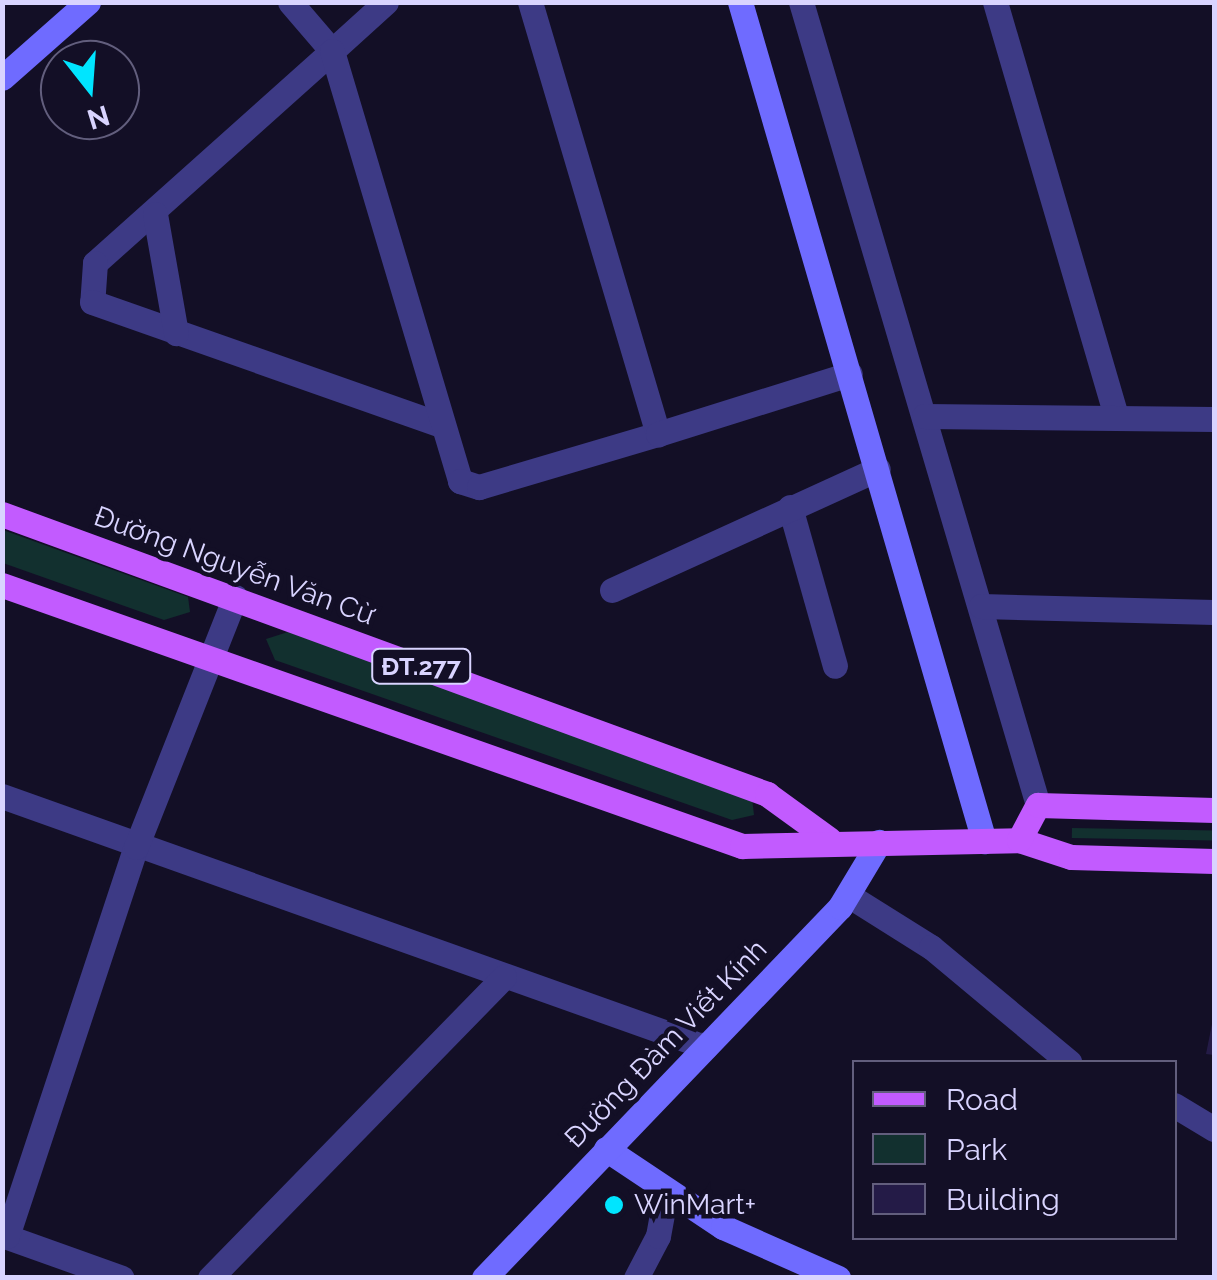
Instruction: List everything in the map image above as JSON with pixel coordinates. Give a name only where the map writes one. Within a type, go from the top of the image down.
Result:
[{"type":"main road","name":"Đường Nguyễn Văn Cừ","points":[[2,514],[767,794],[829,839]]},
{"type":"main road","name":"ĐT.277","points":[[2,585],[214,656],[742,846],[829,839],[1019,840],[1072,857],[1214,861]]},
{"type":"main road","points":[[1019,840],[1038,806],[1214,810]]},
{"type":"street","points":[[2,78],[88,2]]},
{"type":"street","points":[[290,2],[332,51],[442,425],[470,488],[850,374]]},
{"type":"street","points":[[386,2],[155,214],[95,263],[89,293],[99,308],[442,425]]},
{"type":"street","points":[[530,2],[658,434]]},
{"type":"street","points":[[740,2],[984,841]]},
{"type":"street","points":[[801,2],[1038,806]]},
{"type":"street","points":[[996,2],[1116,416]]},
{"type":"street","points":[[155,214],[176,333]]},
{"type":"street","points":[[924,416],[1214,419]]},
{"type":"street","points":[[612,590],[878,469]]},
{"type":"street","points":[[790,507],[834,666]]},
{"type":"street","points":[[122,1278],[88,1272],[5,1235],[136,847],[235,597]]},
{"type":"street","points":[[981,606],[1214,612]]},
{"type":"street","points":[[2,796],[136,847],[706,1047]]},
{"type":"street","name":"Đường Đàm Viết Kính","points":[[484,1278],[848,894],[879,842]]},
{"type":"street","points":[[848,894],[931,947],[1067,1060]]},
{"type":"street","points":[[210,1278],[504,977]]},
{"type":"street","points":[[1177,1107],[1214,1129]]},
{"type":"street","points":[[606,1148],[666,1192],[837,1277]]},
{"type":"street","points":[[636,1278],[658,1236],[666,1192]]},
{"type":"green space","points":[[3,530],[188,597],[190,612],[164,620],[3,563]]},
{"type":"green space","points":[[288,632],[737,789],[752,798],[754,815],[732,820],[275,660],[266,639]]},
{"type":"green space","points":[[1072,828],[1214,830],[1214,840],[1072,838]]},
{"type":"building","points":[[1214,1019],[1214,1055],[1206,1054]]},
{"type":"place","name":"WinMart+","points":[[614,1205]]}]
